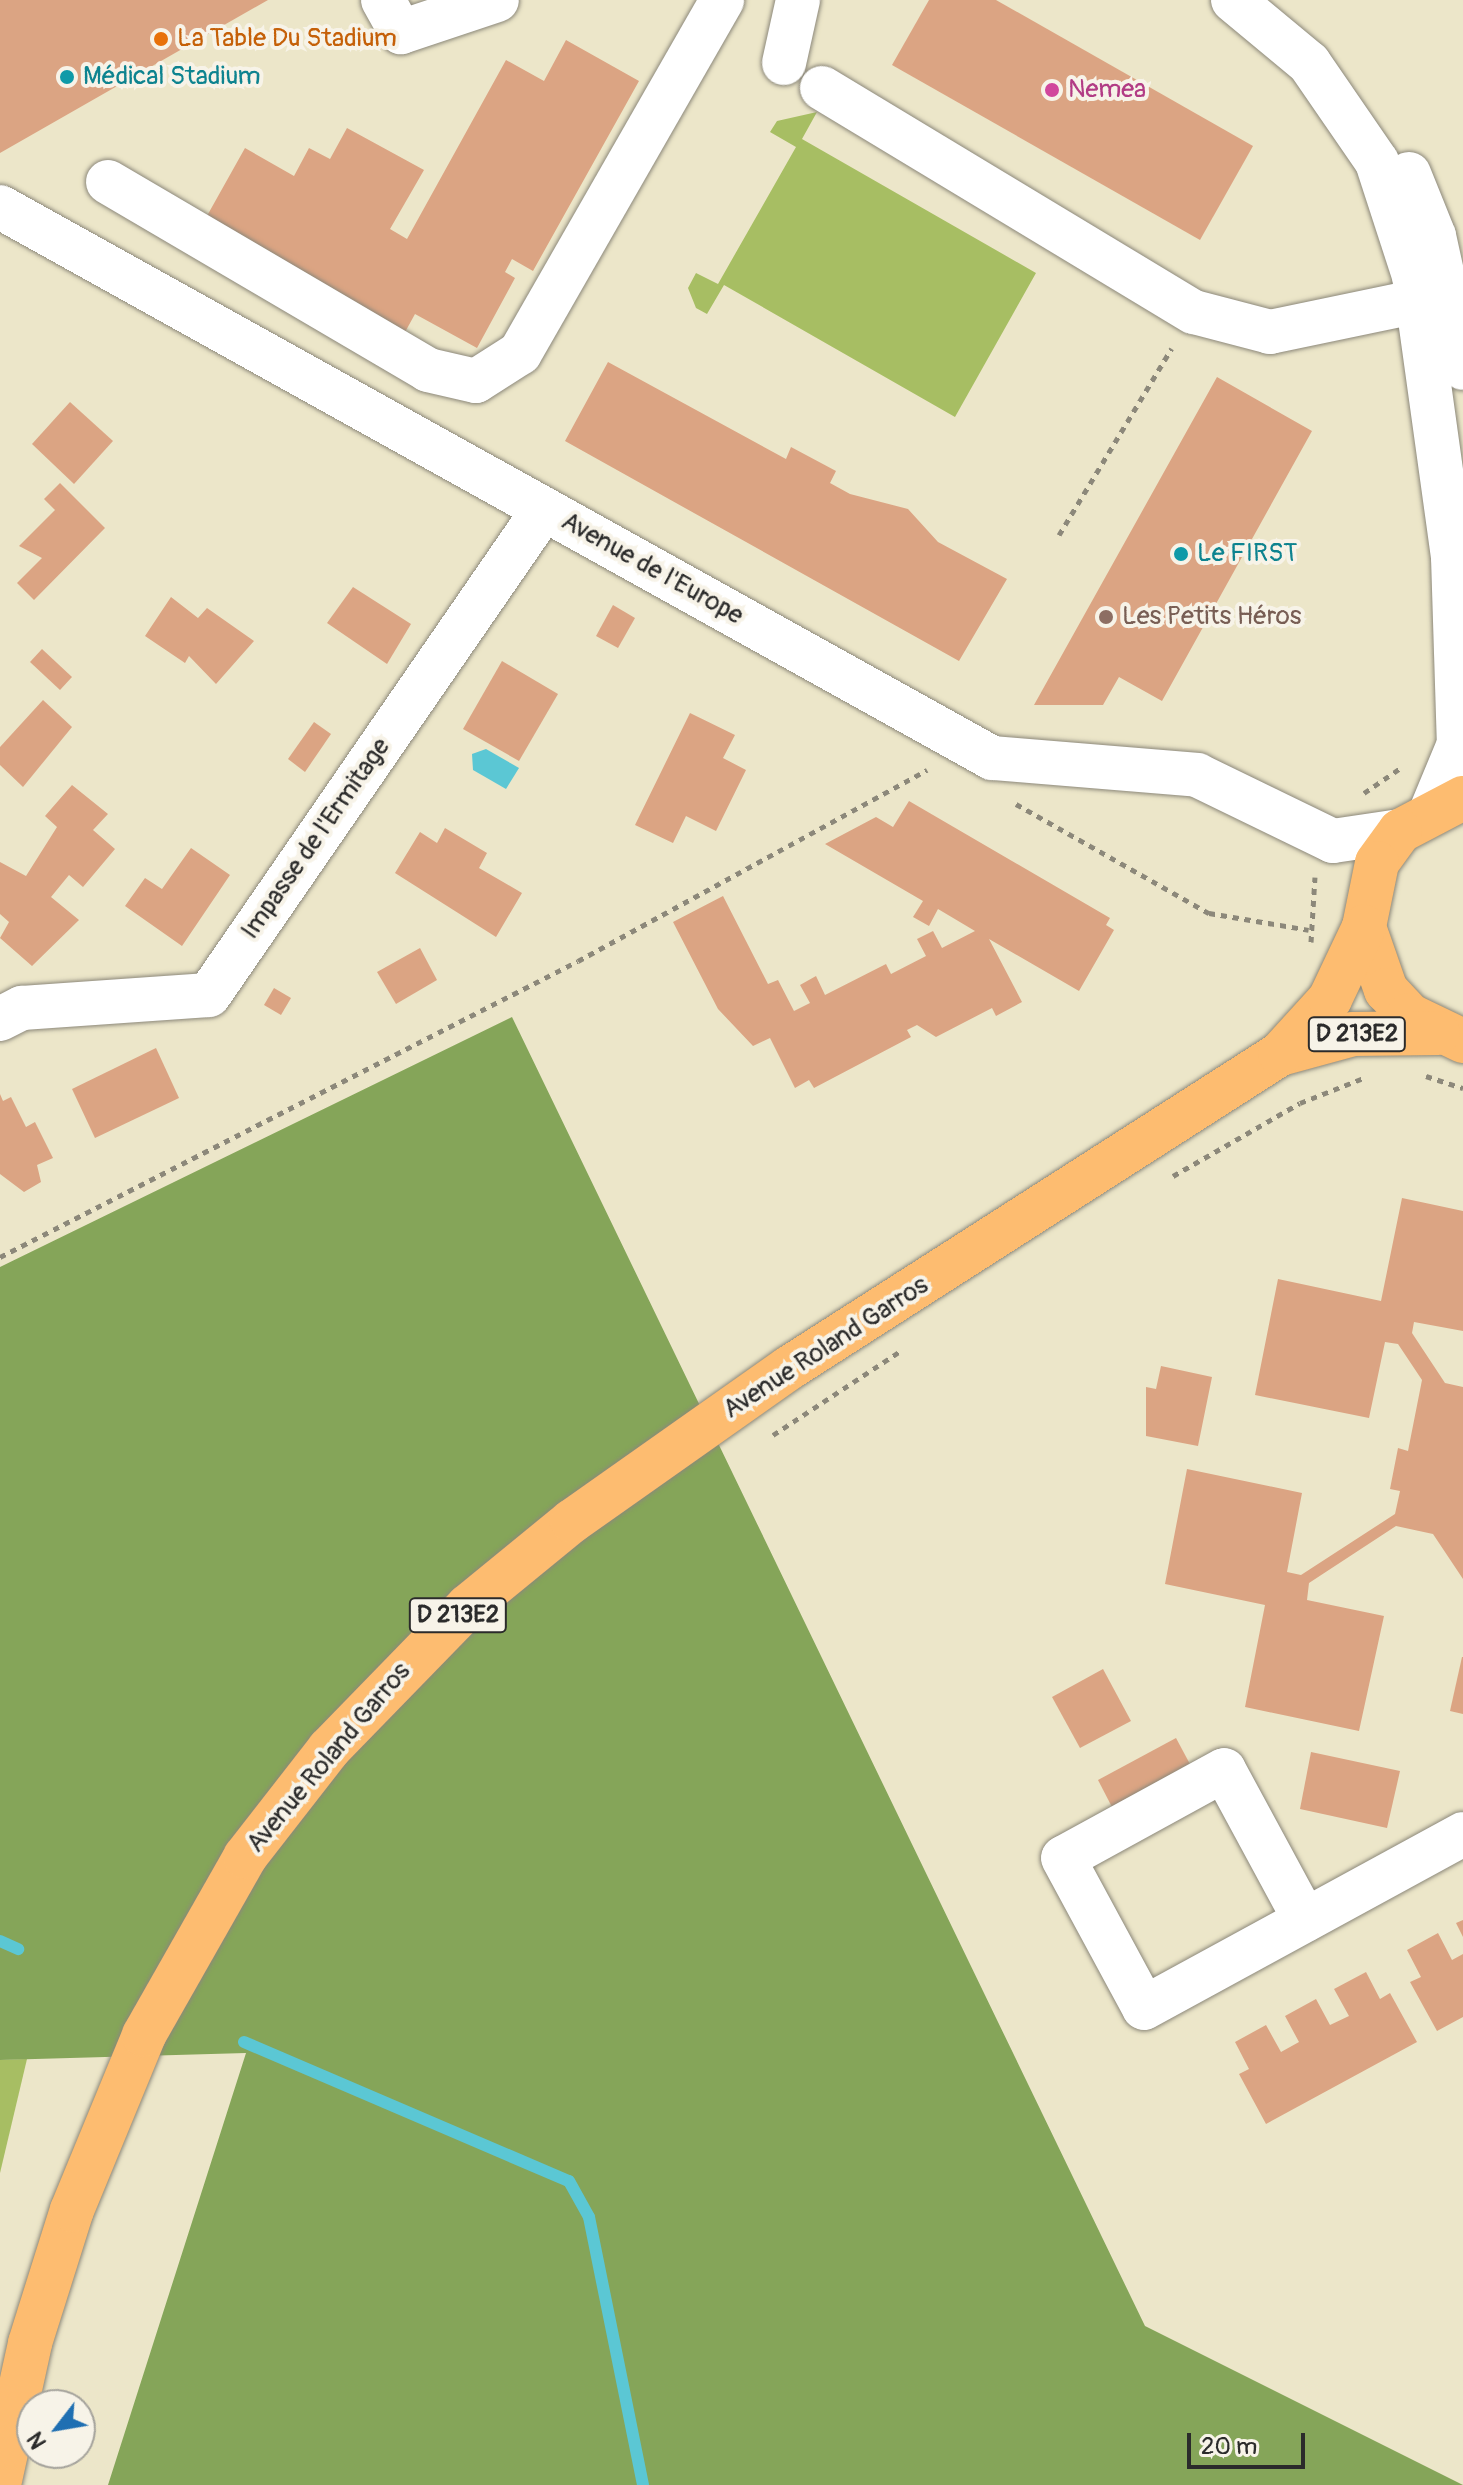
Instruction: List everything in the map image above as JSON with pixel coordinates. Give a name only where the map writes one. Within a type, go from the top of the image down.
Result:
[{"type":"main road","name":"Avenue Roland Garros","points":[[0,2480],[30,2343],[72,2210],[144,2035],[245,1857],[395,1675],[468,1606],[610,1494],[789,1368],[1280,1054],[1330,999],[1365,914],[1377,863],[1432,813]]},
{"type":"main road","points":[[1365,914],[1386,990],[1450,1037]]},
{"type":"main road","name":"Avenue Roland Garros","points":[[1280,1054],[1353,1034],[1450,1037]]},
{"type":"street","points":[[383,0],[401,32],[497,0]]},
{"type":"street","points":[[108,182],[428,370],[476,381],[520,353],[722,0]]},
{"type":"street","points":[[784,63],[798,0]]},
{"type":"street","points":[[1233,0],[1309,63],[1377,162],[1419,301],[1453,557],[1459,744],[1432,813],[1344,824],[1365,914]]},
{"type":"street","points":[[1278,0],[1323,35],[1389,126],[1434,236],[1463,368]]},
{"type":"street","points":[[822,88],[1194,312],[1270,332],[1419,301]]},
{"type":"street","name":"Avenue de l'Europe","points":[[0,207],[992,758],[1197,775],[1344,824]]},
{"type":"street","name":"Impasse de l'Ermitage","points":[[0,1019],[22,1008],[209,995],[544,509]]},
{"type":"street","points":[[1305,1920],[1224,1770],[1063,1858],[1144,2008],[1463,1834]]},
{"type":"path","points":[[1059,535],[1194,312]]},
{"type":"path","points":[[0,1257],[578,961],[941,762],[959,740]]},
{"type":"path","points":[[1344,824],[1412,761]]},
{"type":"path","points":[[1164,1181],[1300,1103],[1384,1071]]},
{"type":"path","points":[[1418,1074],[1463,1088]]},
{"type":"path","points":[[768,1438],[913,1342]]},
{"type":"green space","points":[[817,112],[802,139],[1036,273],[955,417],[724,285],[707,314],[696,308],[688,288],[696,273],[718,284],[796,147],[770,132],[777,121]]},
{"type":"green space","points":[[512,1017],[1145,2326],[1463,2485],[108,2485],[246,2053],[0,2060],[0,1267]]},
{"type":"green space","points":[[27,2059],[0,2173],[0,2060]]},
{"type":"water","points":[[486,749],[519,768],[506,789],[473,770],[472,754]]},
{"type":"building","name":"Médical Stadium","points":[[0,0],[268,0],[0,153]]},
{"type":"building","points":[[929,0],[996,0],[1253,146],[1200,240],[892,65]]},
{"type":"building","points":[[566,40],[639,81],[533,271],[512,259],[505,272],[515,278],[477,348],[415,314],[404,334],[203,223],[245,148],[294,176],[309,148],[330,159],[347,128],[424,170],[390,229],[407,239],[506,60],[544,81]]},
{"type":"building","points":[[608,362],[786,459],[791,447],[836,471],[830,483],[850,494],[908,509],[938,542],[1007,579],[959,661],[565,441]]},
{"type":"building","name":"Le FIRST","points":[[1217,377],[1312,431],[1162,701],[1119,677],[1103,705],[1034,705]]},
{"type":"building","points":[[70,402],[113,441],[74,484],[32,444]]},
{"type":"building","points":[[60,483],[105,528],[34,600],[17,583],[42,558],[19,546],[55,510],[44,499]]},
{"type":"building","points":[[353,587],[411,624],[387,664],[327,623]]},
{"type":"building","points":[[171,597],[198,618],[207,608],[254,641],[216,684],[189,656],[185,663],[145,636]]},
{"type":"building","points":[[613,605],[635,618],[618,648],[596,636]]},
{"type":"building","points":[[42,649],[72,677],[60,690],[30,662]]},
{"type":"building","points":[[502,661],[558,694],[519,761],[463,729]]},
{"type":"building","points":[[43,700],[72,727],[23,787],[0,765],[0,747]]},
{"type":"building","points":[[690,713],[735,735],[723,758],[746,770],[716,831],[686,816],[673,843],[635,825]]},
{"type":"building","points":[[314,722],[331,734],[305,772],[288,759]]},
{"type":"building","points":[[72,785],[108,814],[93,830],[115,849],[83,887],[69,875],[51,897],[79,920],[32,966],[0,938],[9,922],[0,914],[0,862],[26,876],[57,827],[45,816]]},
{"type":"building","points":[[909,801],[1110,918],[1106,925],[1114,930],[1079,991],[989,939],[1022,1002],[996,1016],[992,1008],[936,1037],[917,1025],[907,1030],[911,1037],[814,1088],[809,1080],[795,1088],[770,1038],[753,1046],[718,1009],[673,922],[723,896],[768,984],[778,980],[794,1011],[810,1003],[800,985],[816,976],[825,995],[886,964],[891,974],[926,956],[917,939],[933,931],[942,948],[975,931],[938,909],[929,926],[913,917],[923,901],[825,844],[876,817],[893,827]]},
{"type":"building","points":[[445,828],[487,853],[479,868],[522,893],[496,937],[395,873],[420,832],[437,843]]},
{"type":"building","points":[[191,848],[230,875],[182,946],[125,906],[145,878],[162,889]]},
{"type":"building","points":[[420,948],[437,980],[396,1004],[377,972]]},
{"type":"building","points":[[274,988],[291,998],[281,1015],[264,1005]]},
{"type":"building","points":[[156,1048],[179,1098],[95,1138],[72,1089]]},
{"type":"building","points":[[0,1094],[3,1101],[11,1097],[26,1127],[35,1122],[53,1158],[37,1165],[41,1182],[24,1192],[0,1174]]},
{"type":"building","points":[[1402,1198],[1463,1211],[1463,1331],[1414,1322],[1412,1333],[1445,1383],[1463,1387],[1463,1579],[1433,1534],[1396,1526],[1309,1583],[1307,1600],[1384,1616],[1359,1731],[1245,1707],[1265,1605],[1165,1584],[1187,1469],[1302,1493],[1287,1572],[1301,1575],[1395,1514],[1400,1491],[1390,1489],[1398,1448],[1408,1451],[1422,1380],[1398,1344],[1385,1342],[1369,1418],[1255,1395],[1278,1279],[1381,1301]]},
{"type":"building","points":[[1161,1366],[1212,1377],[1198,1446],[1146,1436],[1146,1387],[1156,1389]]},
{"type":"building","points":[[1463,1657],[1463,1714],[1450,1711]]},
{"type":"building","points":[[1103,1669],[1131,1721],[1080,1748],[1052,1697]]},
{"type":"building","points":[[1176,1738],[1191,1766],[1113,1809],[1098,1780]]},
{"type":"building","points":[[1311,1752],[1400,1771],[1387,1828],[1300,1809]]},
{"type":"building","points":[[1463,1920],[1463,1937],[1456,1923]]},
{"type":"building","points":[[1438,1933],[1452,1960],[1463,1954],[1463,2017],[1437,2031],[1410,1982],[1421,1977],[1407,1950]]},
{"type":"building","points":[[1366,1972],[1380,1999],[1390,1993],[1417,2042],[1266,2124],[1239,2074],[1249,2069],[1235,2042],[1266,2025],[1281,2052],[1299,2042],[1285,2016],[1316,1999],[1330,2025],[1349,2016],[1334,1989]]},
{"type":"waterway","points":[[0,1941],[18,1949]]},
{"type":"waterway","points":[[244,2042],[569,2181],[589,2217],[643,2485]]},
{"type":"place","name":"La Table Du Stadium","points":[[161,39]]},
{"type":"place","name":"Médical Stadium","points":[[67,77]]},
{"type":"place","name":"Nemea","points":[[1052,90]]},
{"type":"place","name":"Le FIRST","points":[[1181,554]]},
{"type":"place","name":"Les Petits Héros","points":[[1106,617]]}]
